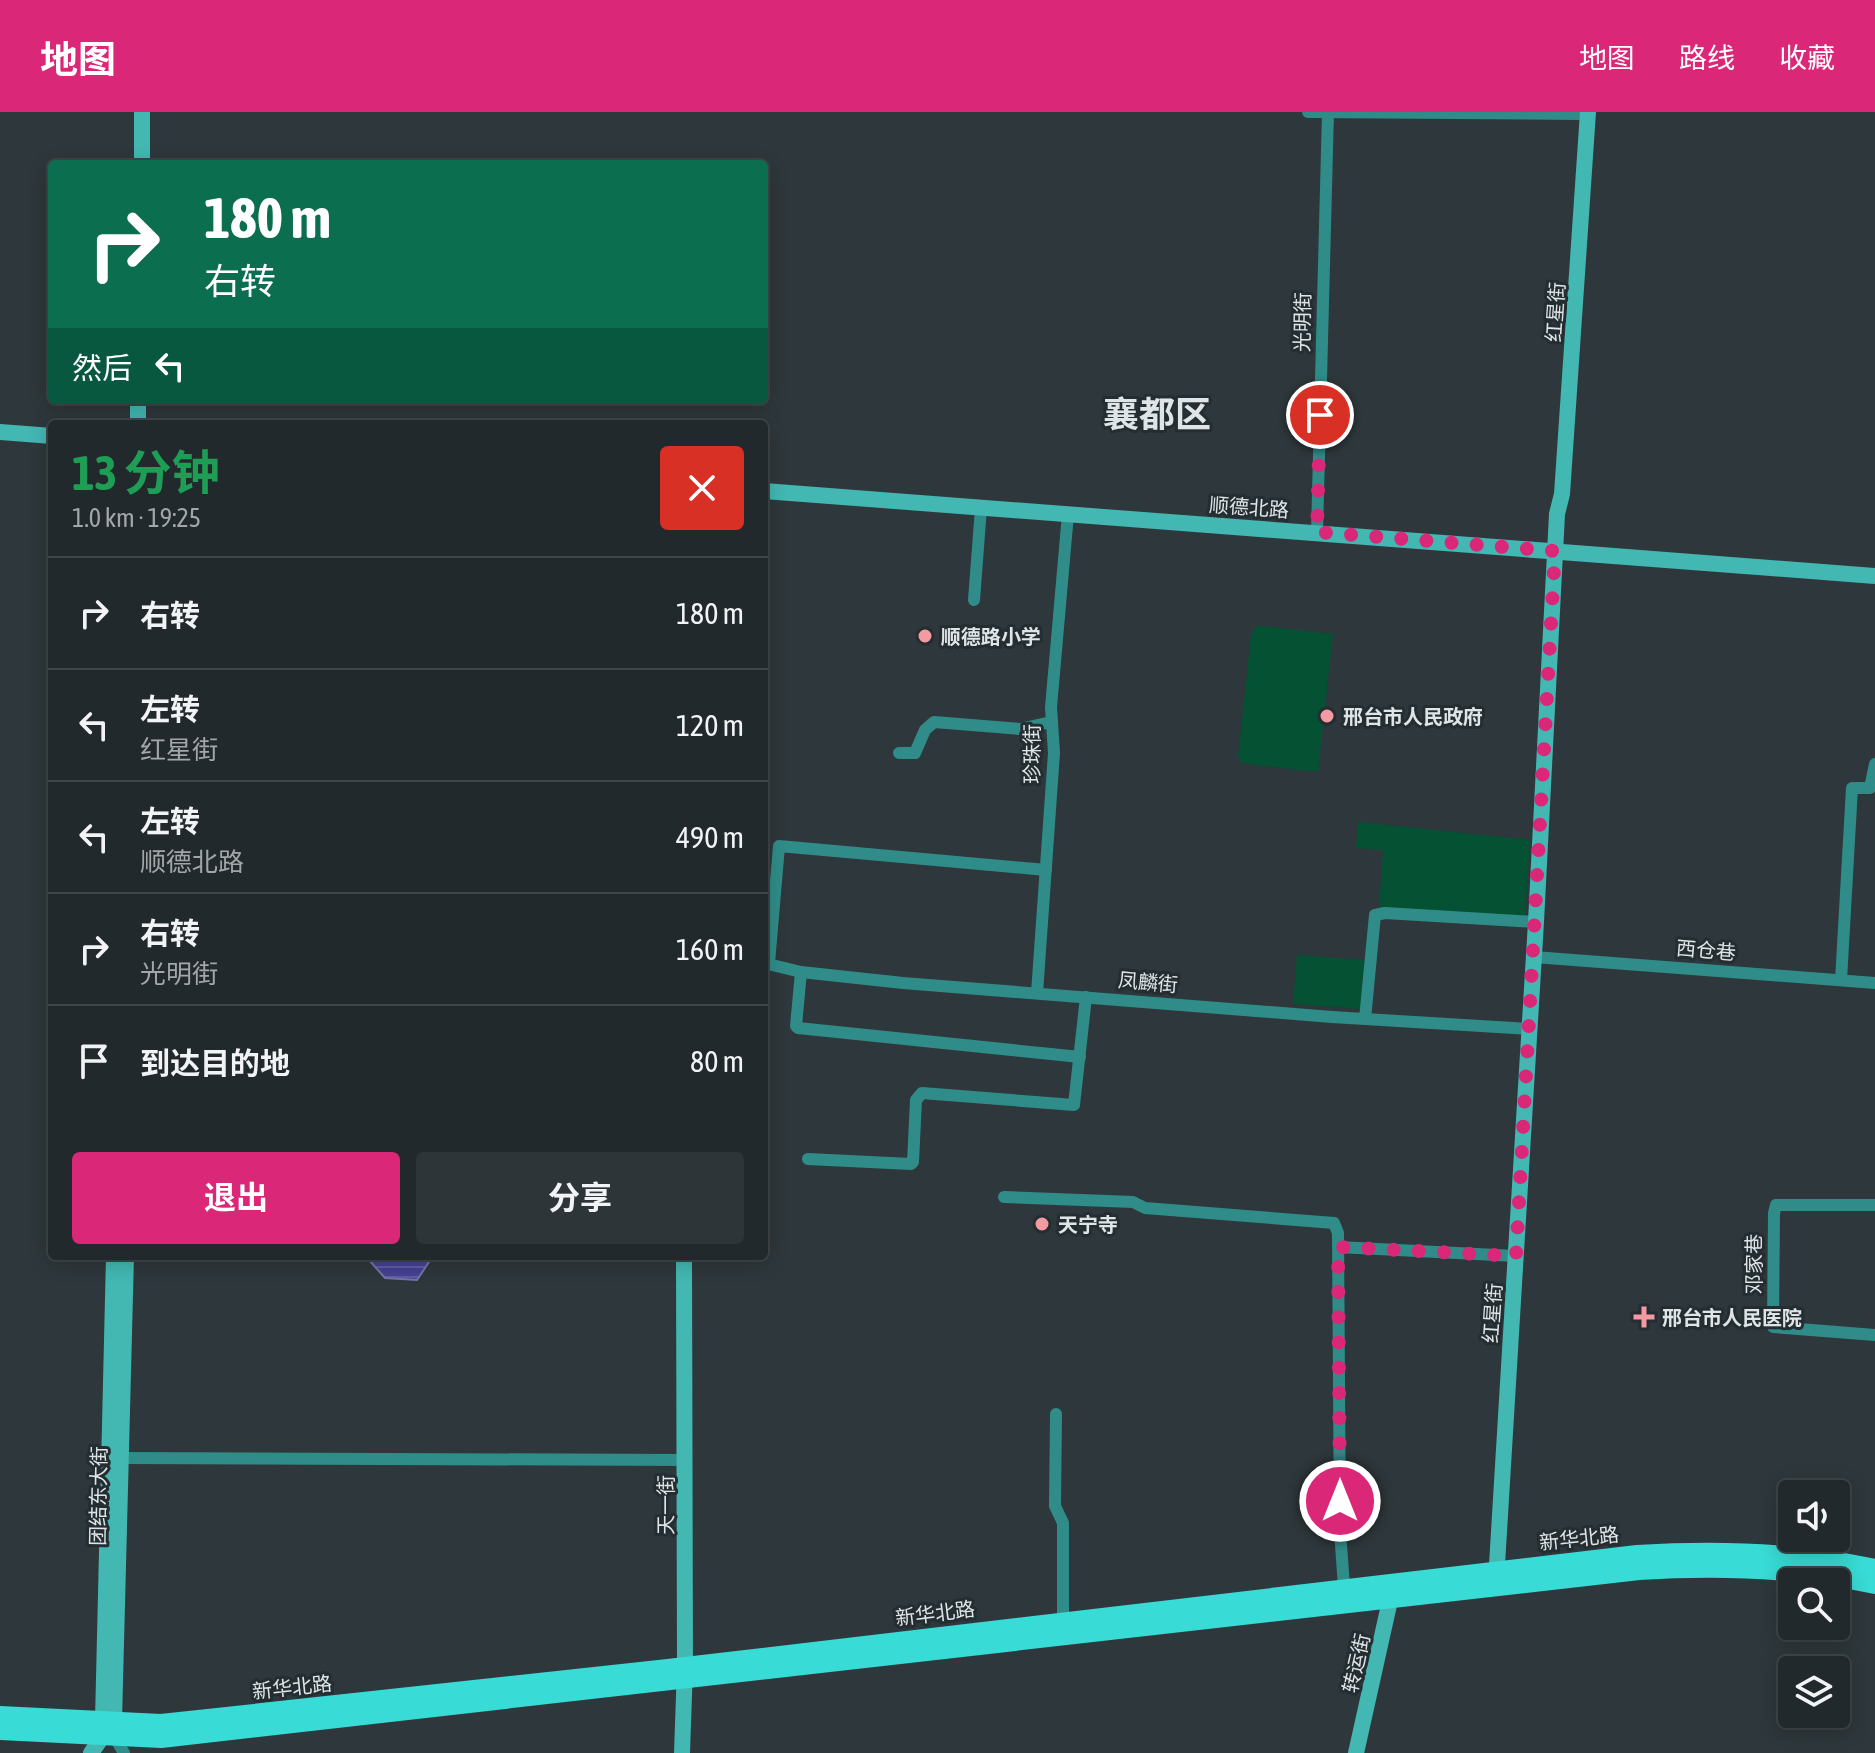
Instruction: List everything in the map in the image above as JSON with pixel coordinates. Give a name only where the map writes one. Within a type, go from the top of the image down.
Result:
[{"type":"main road","name":"新华北路","points":[[0,1731],[161,1739],[685,1673],[1496,1578],[1637,1554],[1720,1551],[1799,1555],[1875,1568]]},
{"type":"main road","name":"新华北路","points":[[1496,1578],[1731,1568],[1797,1572],[1875,1585]]},
{"type":"main road","name":"新华北路","points":[[685,1673],[1063,1620],[1344,1587],[1387,1591]]},
{"type":"main road","name":"新华北路","points":[[0,1715],[108,1736]]},
{"type":"street","points":[[131,112],[131,160]]},
{"type":"street","points":[[142,112],[142,160]]},
{"type":"street","points":[[1308,112],[1581,113]]},
{"type":"street","name":"光明街","points":[[1317,532],[1328,113]]},
{"type":"street","name":"红星街","points":[[1496,1578],[1530,1029],[1557,514],[1562,494],[1581,113]]},
{"type":"street","points":[[0,432],[48,436]]},
{"type":"street","name":"顺德北路","points":[[768,491],[1875,576]]},
{"type":"street","points":[[974,600],[981,508]]},
{"type":"street","name":"珍珠街","points":[[1037,993],[1054,753],[1051,722],[1068,514]]},
{"type":"street","points":[[899,753],[915,753],[925,730],[934,722],[1020,729],[1051,722]]},
{"type":"street","points":[[1841,980],[1852,788],[1870,788],[1875,764]]},
{"type":"street","points":[[768,953],[779,846],[1046,870]]},
{"type":"street","points":[[1365,1019],[1375,915],[1385,913],[1536,922]]},
{"type":"street","name":"西仓巷","points":[[1534,957],[1875,983]]},
{"type":"street","name":"凤麟街","points":[[768,963],[801,972],[903,983],[1530,1029]]},
{"type":"street","points":[[801,972],[798,1028],[1080,1057]]},
{"type":"street","points":[[808,1159],[911,1164],[916,1100],[922,1093],[1070,1107],[1076,1102],[1086,997]]},
{"type":"street","points":[[1004,1197],[1133,1202],[1145,1208],[1332,1222],[1337,1228],[1338,1247],[1340,1531],[1344,1587]]},
{"type":"street","name":"邓家巷","points":[[1875,1205],[1776,1205],[1773,1327],[1875,1335]]},
{"type":"street","points":[[1338,1247],[1516,1256]]},
{"type":"street","name":"团结东大街","points":[[108,1736],[114,1260]]},
{"type":"street","name":"团结东大街","points":[[108,1736],[121,1458],[126,1260]]},
{"type":"street","name":"天一街","points":[[682,1753],[685,1673],[684,1260]]},
{"type":"street","points":[[1056,1414],[1055,1506],[1063,1523],[1063,1620]]},
{"type":"street","points":[[121,1458],[685,1460]]},
{"type":"street","name":"转运街","points":[[1345,1753],[1387,1591]]},
{"type":"street","name":"转运街","points":[[1356,1753],[1387,1591]]},
{"type":"street","points":[[91,1753],[108,1736],[124,1753]]},
{"type":"green space","points":[[1255,627],[1333,634],[1318,772],[1246,764],[1238,757],[1251,635]]},
{"type":"green space","points":[[1358,822],[1530,840],[1525,918],[1379,909],[1383,850],[1356,848]]},
{"type":"green space","points":[[1297,955],[1364,960],[1361,1009],[1293,1004]]},
{"type":"shaded area","points":[[369,1260],[430,1260],[417,1280],[385,1278]]},
{"type":"place","name":"顺德路小学","points":[[925,636]]},
{"type":"place","name":"邢台市人民政府","points":[[1327,716]]},
{"type":"place","name":"天宁寺","points":[[1042,1224]]},
{"type":"place","name":"邢台市人民医院","points":[[1644,1317]]},
{"type":"district","name":"襄都区","points":[[1157,414]]},
{"type":"route","points":[[1320,415],[1317,532],[1555,551],[1516,1256],[1338,1247],[1340,1501]]}]
